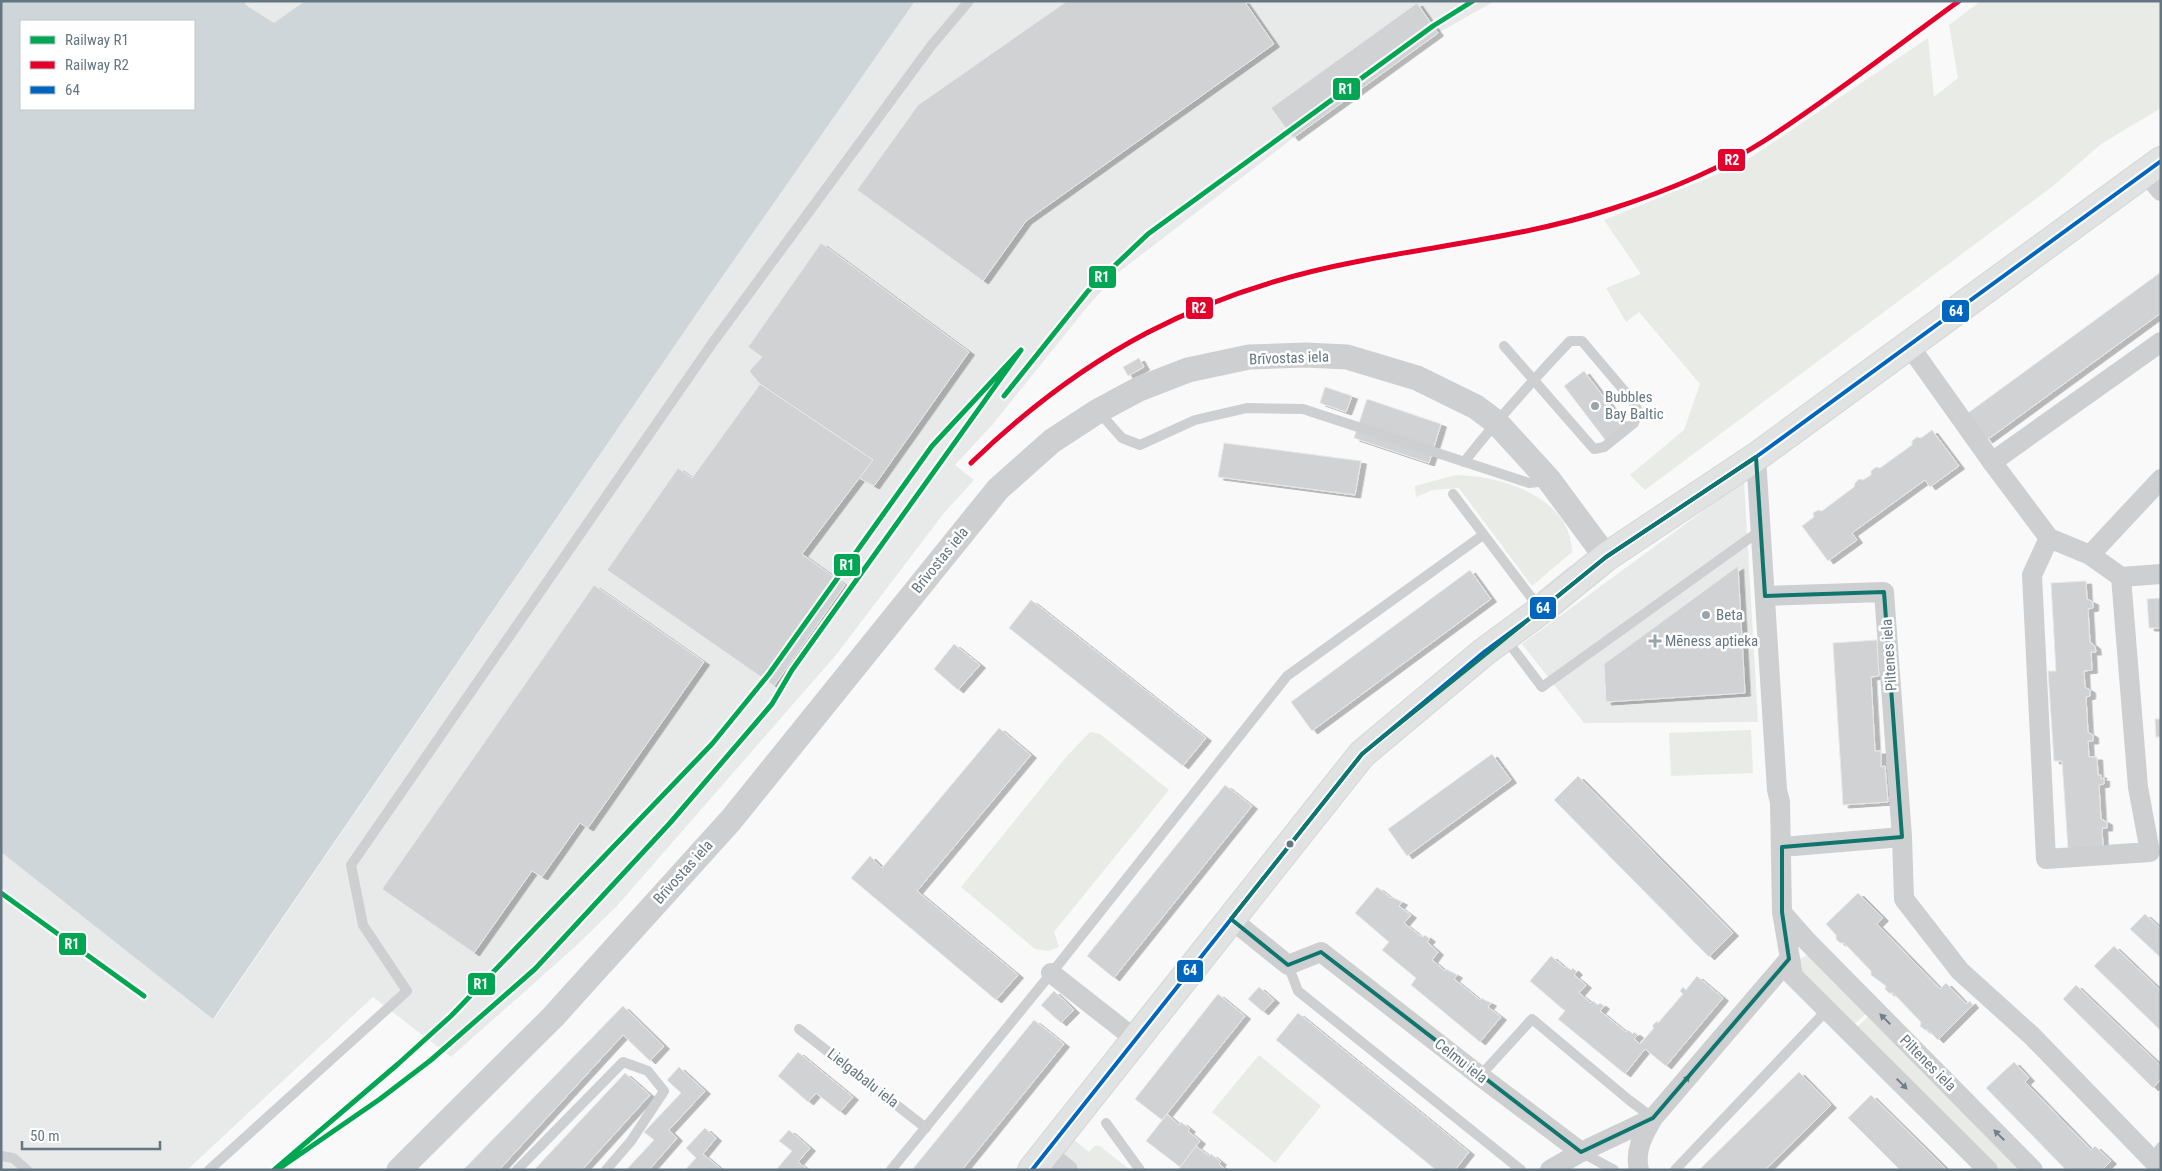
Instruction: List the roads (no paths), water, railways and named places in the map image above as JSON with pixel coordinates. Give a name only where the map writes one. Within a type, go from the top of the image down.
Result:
[{"type":"main road","points":[[1039,1161],[1362,754],[1484,652],[1541,610],[1606,557],[1756,457],[1908,344],[2155,175]]},
{"type":"street","points":[[1992,462],[2161,342]]},
{"type":"street","points":[[1908,344],[2048,538],[2090,555],[2121,577],[2161,574]]},
{"type":"street","name":"Brīvostas iela","points":[[399,1170],[552,1017],[730,820],[998,489],[1052,441],[1098,411],[1139,389],[1188,370],[1249,357],[1306,355],[1347,357],[1417,378],[1476,406],[1496,422],[1549,480],[1606,557]]},
{"type":"street","points":[[1756,457],[1782,847],[1782,912],[1793,976],[1988,1170]]},
{"type":"street","points":[[2090,555],[2161,480]]},
{"type":"street","points":[[2048,538],[2032,576],[2046,859],[2155,850],[2138,786],[2121,577]]},
{"type":"street","name":"Piltenes iela","points":[[1765,596],[1884,592],[1902,838]]},
{"type":"street","points":[[1782,847],[1902,838],[1904,899],[1960,971],[2032,1036],[2158,1159]]},
{"type":"street","name":"Piltenes iela","points":[[1782,912],[1806,940],[2033,1170]]},
{"type":"street","points":[[1231,919],[1288,965]]},
{"type":"street","name":"Celmu iela","points":[[1288,965],[1321,952],[1581,1152]]},
{"type":"street","points":[[1639,1170],[1640,1141],[1653,1118],[1789,959]]},
{"type":"street","points":[[1051,973],[1135,1040]]},
{"type":"street","points":[[1550,1170],[1581,1152],[1653,1118]]},
{"type":"street","points":[[1039,1161],[1068,1170]]},
{"type":"lane","points":[[209,1170],[406,991],[363,925],[351,865],[711,345],[931,46],[969,1]]},
{"type":"lane","points":[[1464,462],[1496,422],[1533,380],[1570,341],[1582,341],[1632,400],[1638,410],[1634,424],[1604,448],[1594,449],[1533,380],[1504,346]]},
{"type":"lane","points":[[1098,411],[1122,438],[1140,444],[1195,420],[1247,408],[1304,409],[1529,483],[1549,480]]},
{"type":"lane","points":[[1453,494],[1541,610]]},
{"type":"lane","points":[[1504,637],[1542,687],[1762,530]]},
{"type":"lane","points":[[891,1170],[1051,973],[1287,676],[1483,535]]},
{"type":"lane","points":[[1288,965],[1298,992],[1521,1170]]},
{"type":"lane","points":[[1675,1170],[1828,1010]]},
{"type":"lane","points":[[1480,1076],[1532,1019],[1653,1118]]},
{"type":"lane","name":"Lielgabalu iela","points":[[799,1029],[926,1128]]},
{"type":"lane","points":[[517,1170],[623,1062],[648,1071],[664,1090],[632,1141],[606,1170]]},
{"type":"lane","points":[[1106,1122],[1140,1170]]},
{"type":"lane","points":[[1581,1152],[1614,1170]]},
{"type":"lane","points":[[1,1156],[13,1158],[28,1170]]},
{"type":"rail line","name":"R1","points":[[1004,396],[1088,291],[1148,234],[1433,26],[1473,1]]},
{"type":"rail line","name":"R2","points":[[971,463],[1014,424],[1057,389],[1102,359],[1148,332],[1195,310],[1246,291],[1299,275],[1355,262],[1516,233],[1580,218],[1611,209],[1690,180],[1728,162],[1789,125],[1959,1]]},
{"type":"rail line","name":"R1","points":[[274,1170],[451,1016],[712,744],[769,674],[932,446],[1021,350],[792,670],[772,704],[670,823],[535,969],[431,1060],[380,1099],[277,1170]]},
{"type":"rail line","name":"R1","points":[[1,893],[144,996]]},
{"type":"place","name":"Bubbles Bay Baltic","points":[[1595,406]]},
{"type":"place","name":"Beta","points":[[1706,615]]},
{"type":"place","name":"Mēness aptieka","points":[[1655,641]]}]
